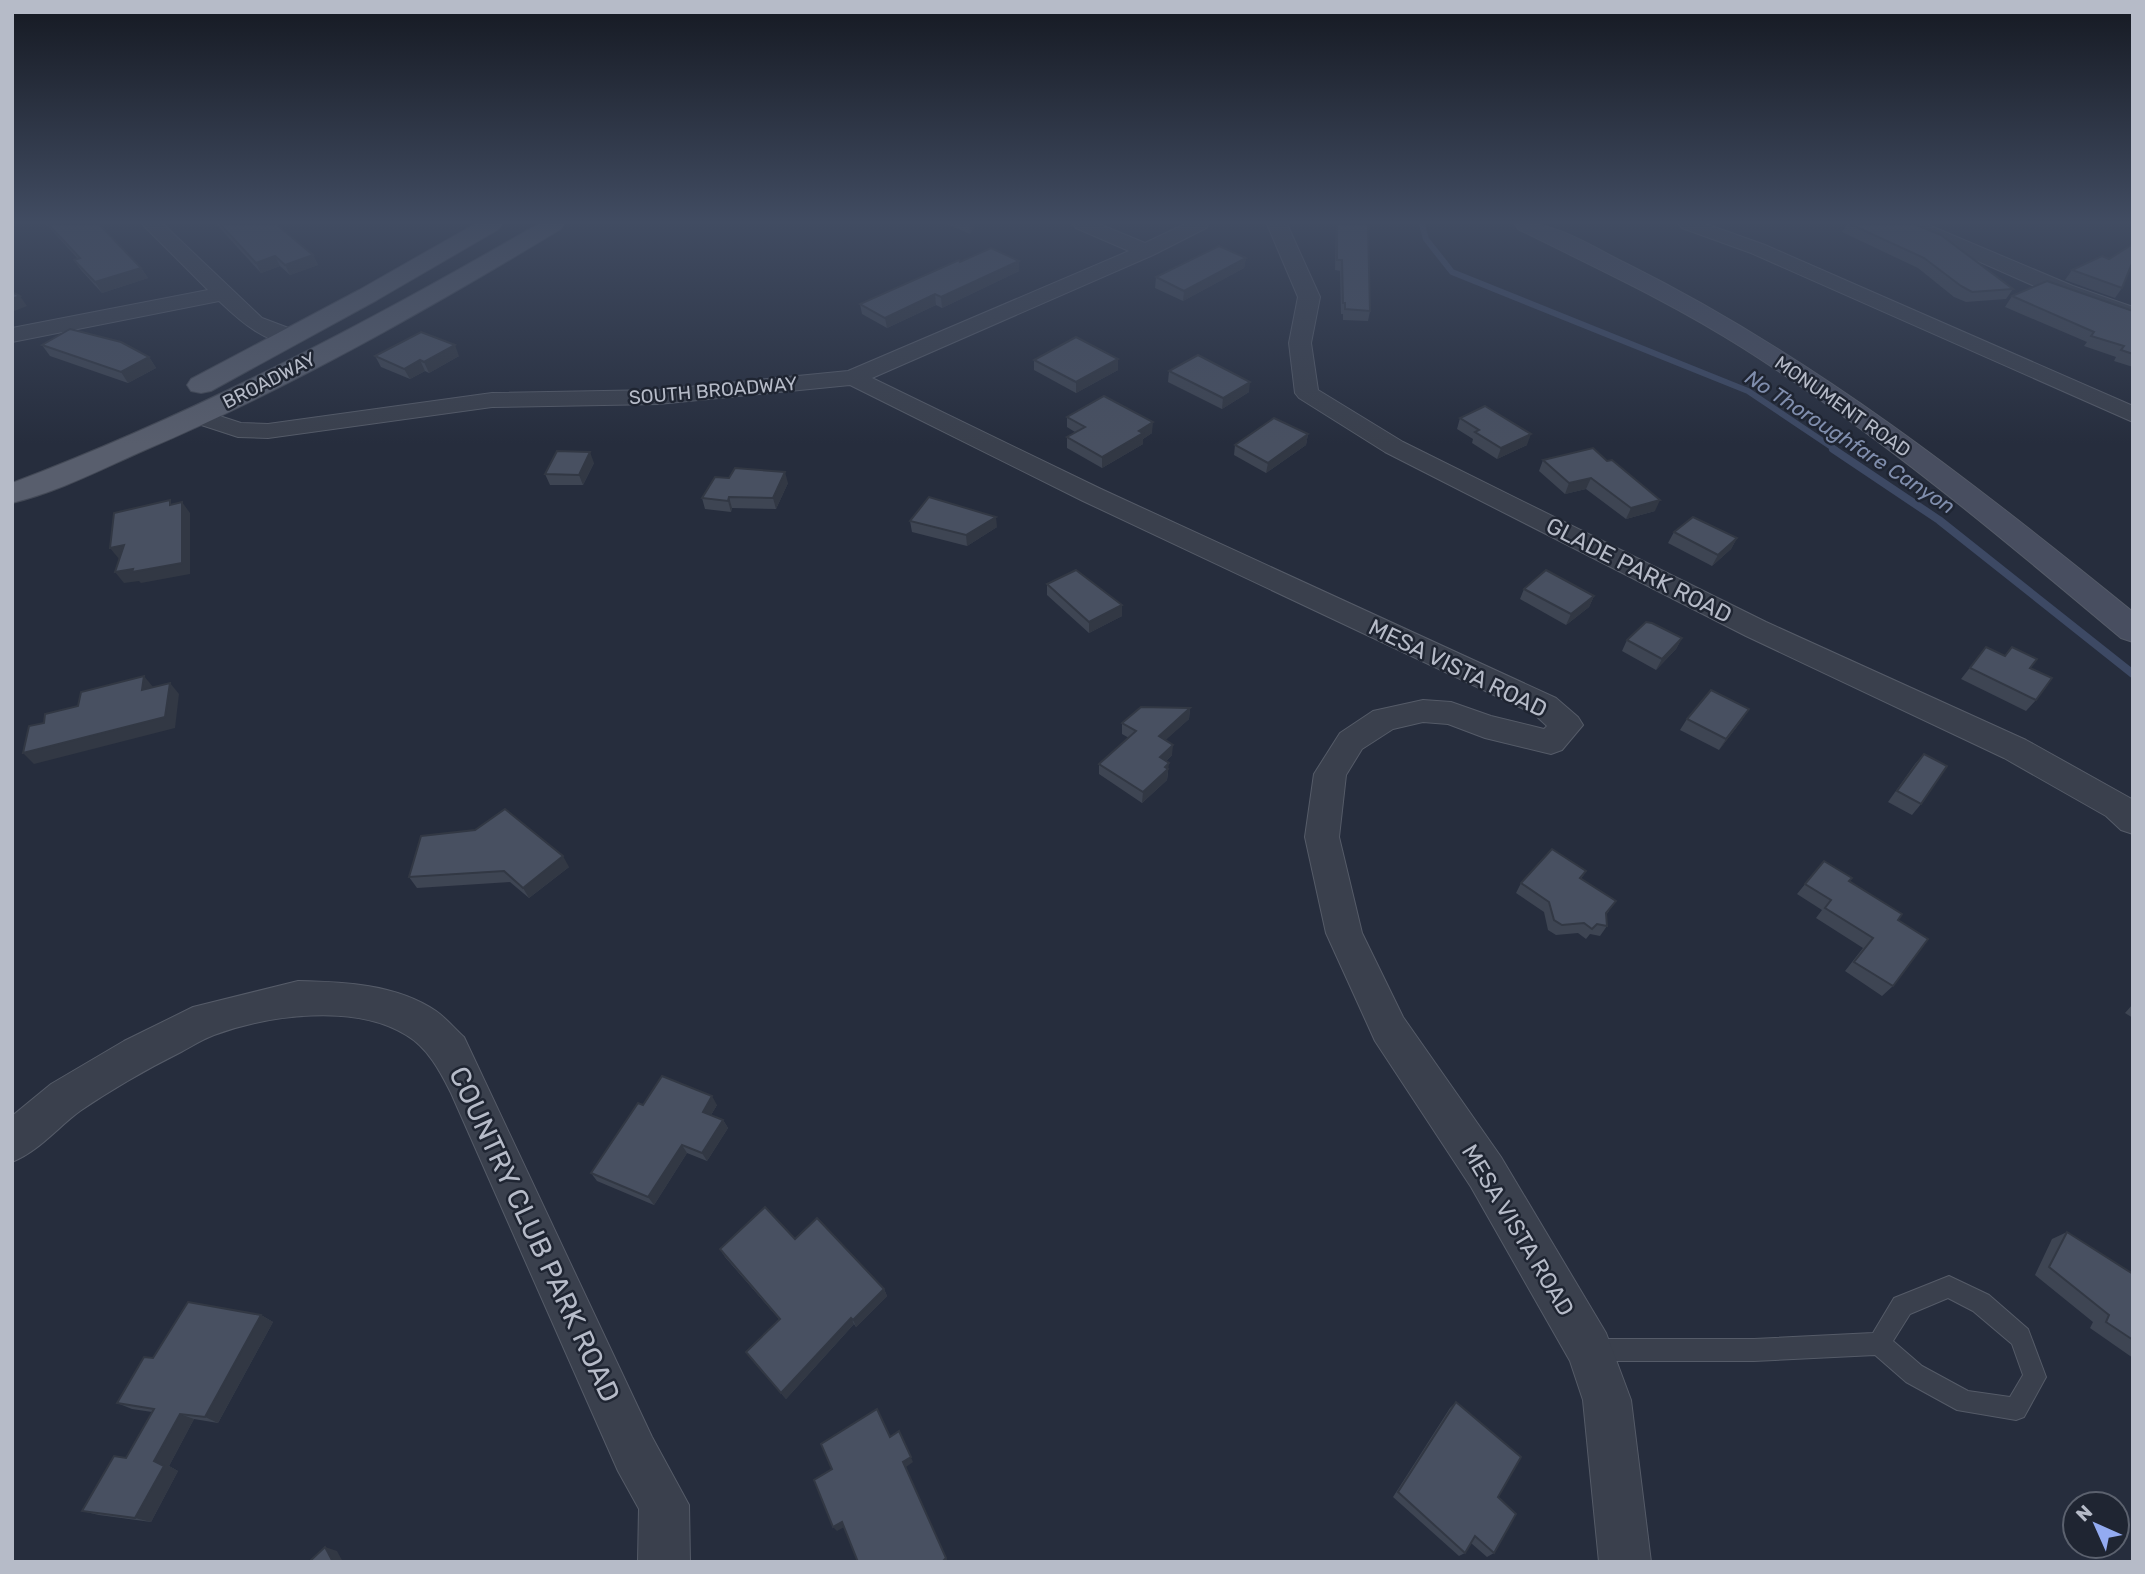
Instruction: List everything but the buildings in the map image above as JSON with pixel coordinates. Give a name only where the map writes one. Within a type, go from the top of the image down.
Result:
[{"type":"main road","name":"BROADWAY","points":[[12,473],[137,418],[360,297]]},
{"type":"main road","points":[[291,337],[327,333],[368,320],[415,297]]},
{"type":"main road","name":"BROADWAY","points":[[12,494],[198,416],[424,297]]},
{"type":"main road","name":"MONUMENT ROAD","points":[[1674,297],[1825,390],[1902,445],[2025,540],[2133,630]]},
{"type":"street","points":[[12,335],[202,297]]},
{"type":"street","points":[[229,297],[254,323],[291,337]]},
{"type":"street","name":"SOUTH BROADWAY","points":[[198,416],[238,430],[268,431],[492,400],[658,397],[853,379],[1040,297]]},
{"type":"street","name":"GLADE PARK ROAD","points":[[1309,297],[1300,343],[1307,393],[1394,447],[1743,623],[2015,749],[2118,807],[2133,821]]},
{"type":"street","points":[[1867,297],[2133,415]]},
{"type":"street","points":[[2086,297],[2133,314]]},
{"type":"street","name":"MESA VISTA ROAD","points":[[853,379],[1092,495],[1545,705],[1566,725],[1551,742],[1485,726],[1451,713],[1423,711],[1384,719],[1351,741],[1330,774],[1322,837],[1344,933],[1389,1029],[1486,1172],[1589,1349],[1607,1400],[1625,1562]]},
{"type":"street","name":"COUNTRY CLUB PARK ROAD","points":[[12,1142],[65,1098],[138,1054],[207,1019],[298,998],[353,999],[390,1009],[421,1023],[450,1050],[466,1081],[635,1454],[664,1505],[664,1562]]},
{"type":"lane","points":[[1589,1349],[1754,1350],[1879,1344],[1914,1374],[1965,1402],[2016,1409],[2035,1377],[2020,1337],[1981,1303],[1949,1287],[1902,1306],[1879,1344]]},
{"type":"waterway","name":"No Thoroughfare Canyon","points":[[1515,297],[1748,391],[1836,450]]},
{"type":"waterway","name":"No Thoroughfare Canyon","points":[[1833,449],[1939,520],[2133,674]]}]
